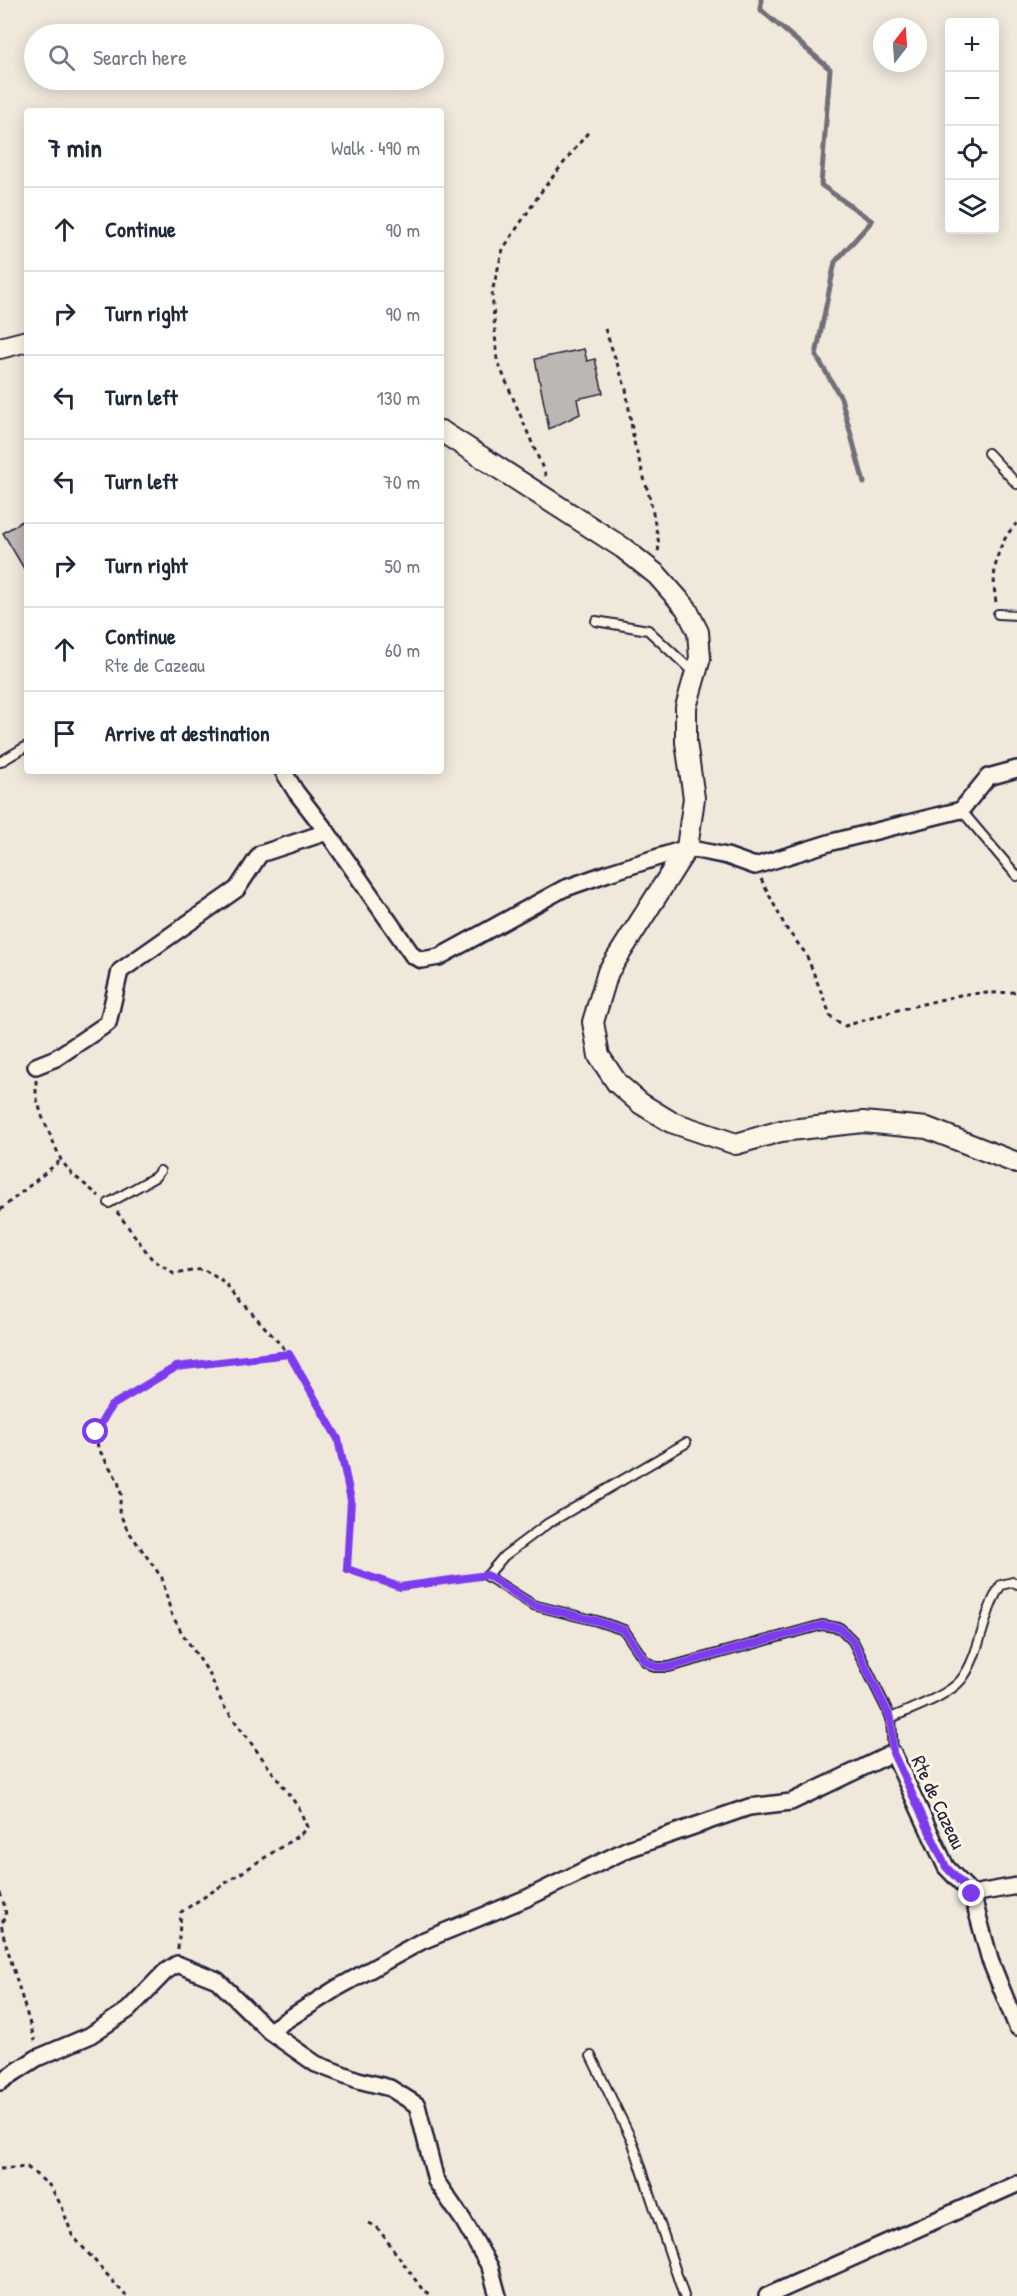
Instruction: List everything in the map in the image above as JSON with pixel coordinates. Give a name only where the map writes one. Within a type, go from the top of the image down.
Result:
[{"type":"street","points":[[0,348],[24,342]]},
{"type":"street","points":[[444,433],[623,549],[657,575],[686,608],[698,632],[700,658],[686,707],[686,742],[694,798],[687,848],[609,972],[593,1022],[599,1056],[617,1083],[640,1104],[671,1122],[736,1144],[781,1131],[863,1122],[927,1128],[1017,1163]]},
{"type":"street","points":[[285,774],[413,956],[422,960],[439,957],[562,889],[687,848],[727,856],[755,866],[832,842],[961,810],[988,777],[1017,770]]},
{"type":"street","points":[[36,1066],[56,1058],[108,1023],[120,970],[237,889],[260,854],[327,832]]},
{"type":"street","points":[[269,2031],[337,1988],[422,1941],[527,1898],[628,1849],[749,1807],[790,1802],[893,1753]]},
{"type":"street","name":"Rte de Cazeau","points":[[893,1753],[946,1867],[972,1894]]},
{"type":"street","points":[[1017,1886],[972,1894],[990,1960],[1017,2026]]},
{"type":"street","points":[[0,2082],[37,2058],[89,2036],[128,2010],[165,1972],[177,1964],[217,1980],[269,2031],[316,2064],[358,2080],[390,2088],[417,2105],[436,2181],[463,2220],[490,2267],[498,2296]]},
{"type":"street","points":[[767,2296],[1017,2184]]},
{"type":"lane","points":[[988,453],[1017,484]]},
{"type":"lane","points":[[998,614],[1017,615]]},
{"type":"lane","points":[[596,621],[648,630],[696,674]]},
{"type":"lane","points":[[0,762],[24,748]]},
{"type":"lane","points":[[961,810],[1017,876]]},
{"type":"lane","points":[[109,1203],[155,1177],[160,1171]]},
{"type":"lane","points":[[686,1443],[547,1524],[504,1556],[487,1575],[533,1605],[624,1630],[645,1661],[656,1667],[669,1667],[822,1625],[840,1628],[853,1641],[891,1719],[893,1753]]},
{"type":"lane","points":[[891,1719],[947,1691],[961,1680],[995,1595],[1001,1585],[1013,1582],[1017,1584]]},
{"type":"lane","points":[[591,2056],[633,2143],[684,2296]]},
{"type":"path","points":[[556,506],[522,414],[497,360],[492,292],[504,249],[543,189],[590,130]]},
{"type":"path","points":[[605,329],[626,389],[634,442],[651,503],[659,544],[657,575]]},
{"type":"path","points":[[998,614],[993,574],[1005,536],[1017,524]]},
{"type":"path","points":[[755,866],[786,928],[806,954],[831,1017],[845,1026],[964,994],[1017,992]]},
{"type":"path","points":[[36,1066],[36,1096],[42,1116],[61,1160],[72,1174],[109,1203],[152,1259],[174,1274],[203,1269],[225,1283],[289,1354],[338,1439],[351,1500],[347,1569],[400,1587],[487,1575]]},
{"type":"path","points":[[0,1210],[61,1160]]},
{"type":"path","points":[[177,1964],[181,1912],[302,1834],[307,1827],[299,1808],[223,1705],[209,1673],[171,1613],[162,1578],[145,1557],[119,1512],[121,1494],[118,1481],[98,1448],[96,1432],[111,1406],[176,1367],[289,1354]]},
{"type":"path","points":[[0,1893],[6,1918],[1,1923],[3,1934],[36,2044],[37,2058]]},
{"type":"path","points":[[0,2169],[27,2167],[50,2186],[62,2207],[72,2235],[126,2296]]},
{"type":"path","points":[[369,2223],[377,2227],[422,2289],[433,2296]]},
{"type":"building","points":[[584,349],[587,361],[595,359],[603,393],[577,399],[580,414],[549,429],[535,359]]},
{"type":"building","points":[[24,520],[24,569],[3,533]]},
{"type":"waterway","points":[[761,0],[761,10],[830,69],[821,185],[872,221],[835,262],[816,355],[841,398],[864,483]]},
{"type":"route","points":[[96,1432],[111,1406],[176,1367],[289,1354],[338,1439],[351,1500],[347,1569],[400,1587],[487,1575],[533,1605],[624,1630],[645,1661],[656,1667],[669,1667],[822,1625],[840,1628],[853,1641],[891,1719],[893,1753],[946,1867],[972,1894]]}]
